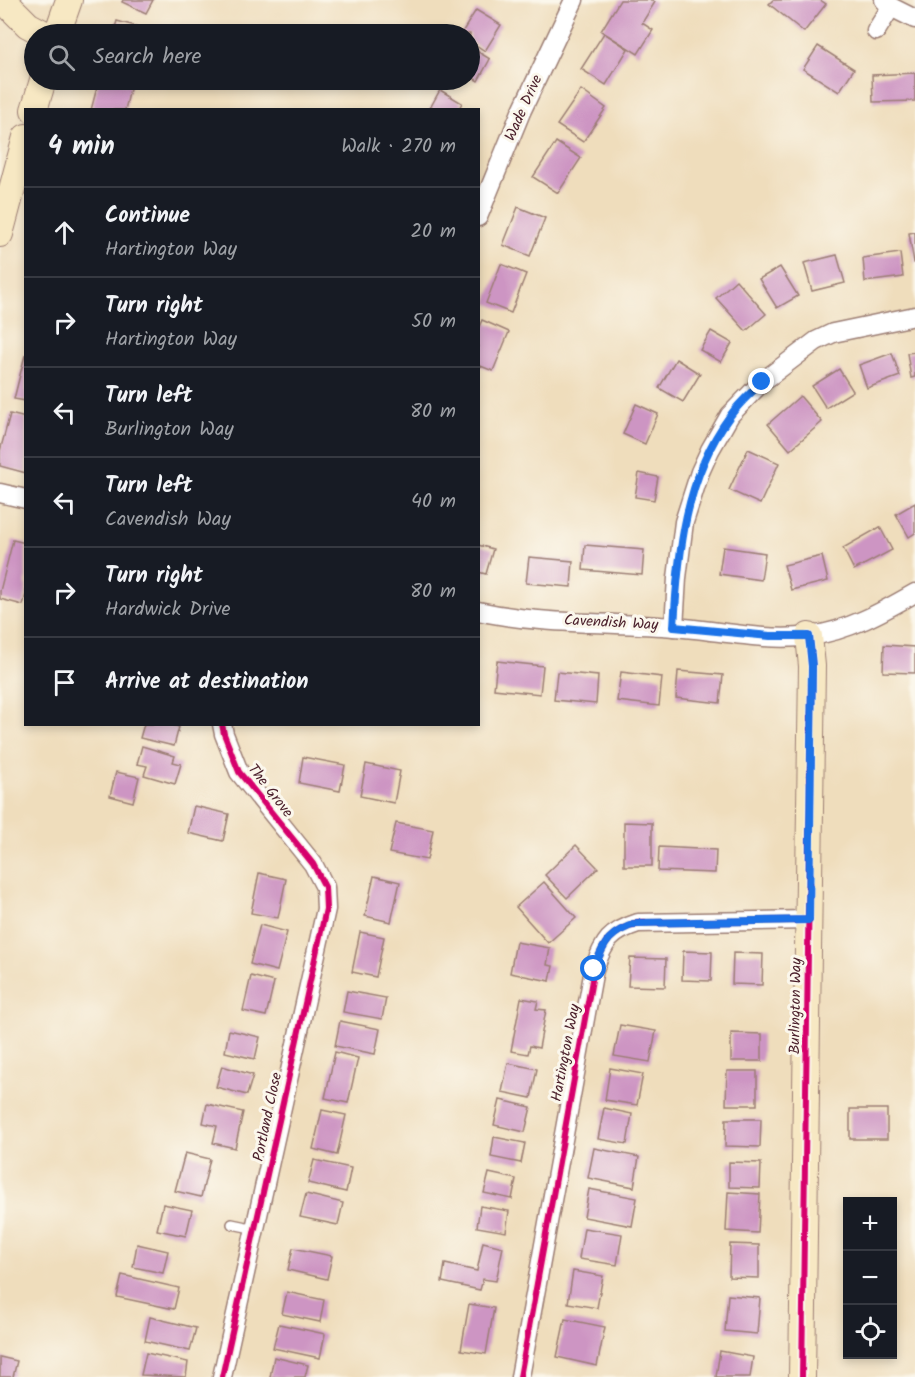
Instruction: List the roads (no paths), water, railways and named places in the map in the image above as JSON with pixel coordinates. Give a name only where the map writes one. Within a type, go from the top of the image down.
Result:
[{"type":"street","points":[[3,0],[27,24]]},
{"type":"street","points":[[61,24],[69,0]]},
{"type":"street","name":"Wade Drive","points":[[480,212],[521,112],[574,0]]},
{"type":"street","points":[[876,31],[887,4],[915,19]]},
{"type":"street","points":[[35,108],[40,90]]},
{"type":"street","points":[[0,234],[24,144]]},
{"type":"street","points":[[674,627],[684,522],[700,472],[730,415],[762,382],[816,341],[833,333],[915,316]]},
{"type":"street","points":[[0,493],[24,499]]},
{"type":"street","name":"Cavendish Way","points":[[480,611],[500,616],[674,627],[770,636],[809,636],[861,622],[915,593]]},
{"type":"street","name":"Burlington Way","points":[[802,1377],[812,666],[809,636]]},
{"type":"street","name":"The Grove","points":[[222,726],[239,772],[313,864]]},
{"type":"street","name":"Portland Close","points":[[222,1377],[326,909],[325,887],[313,864]]},
{"type":"street","name":"Hartington Way","points":[[520,1377],[594,969],[606,940],[626,927],[638,923],[809,920]]},
{"type":"lane","points":[[232,1224],[256,1229]]}]
